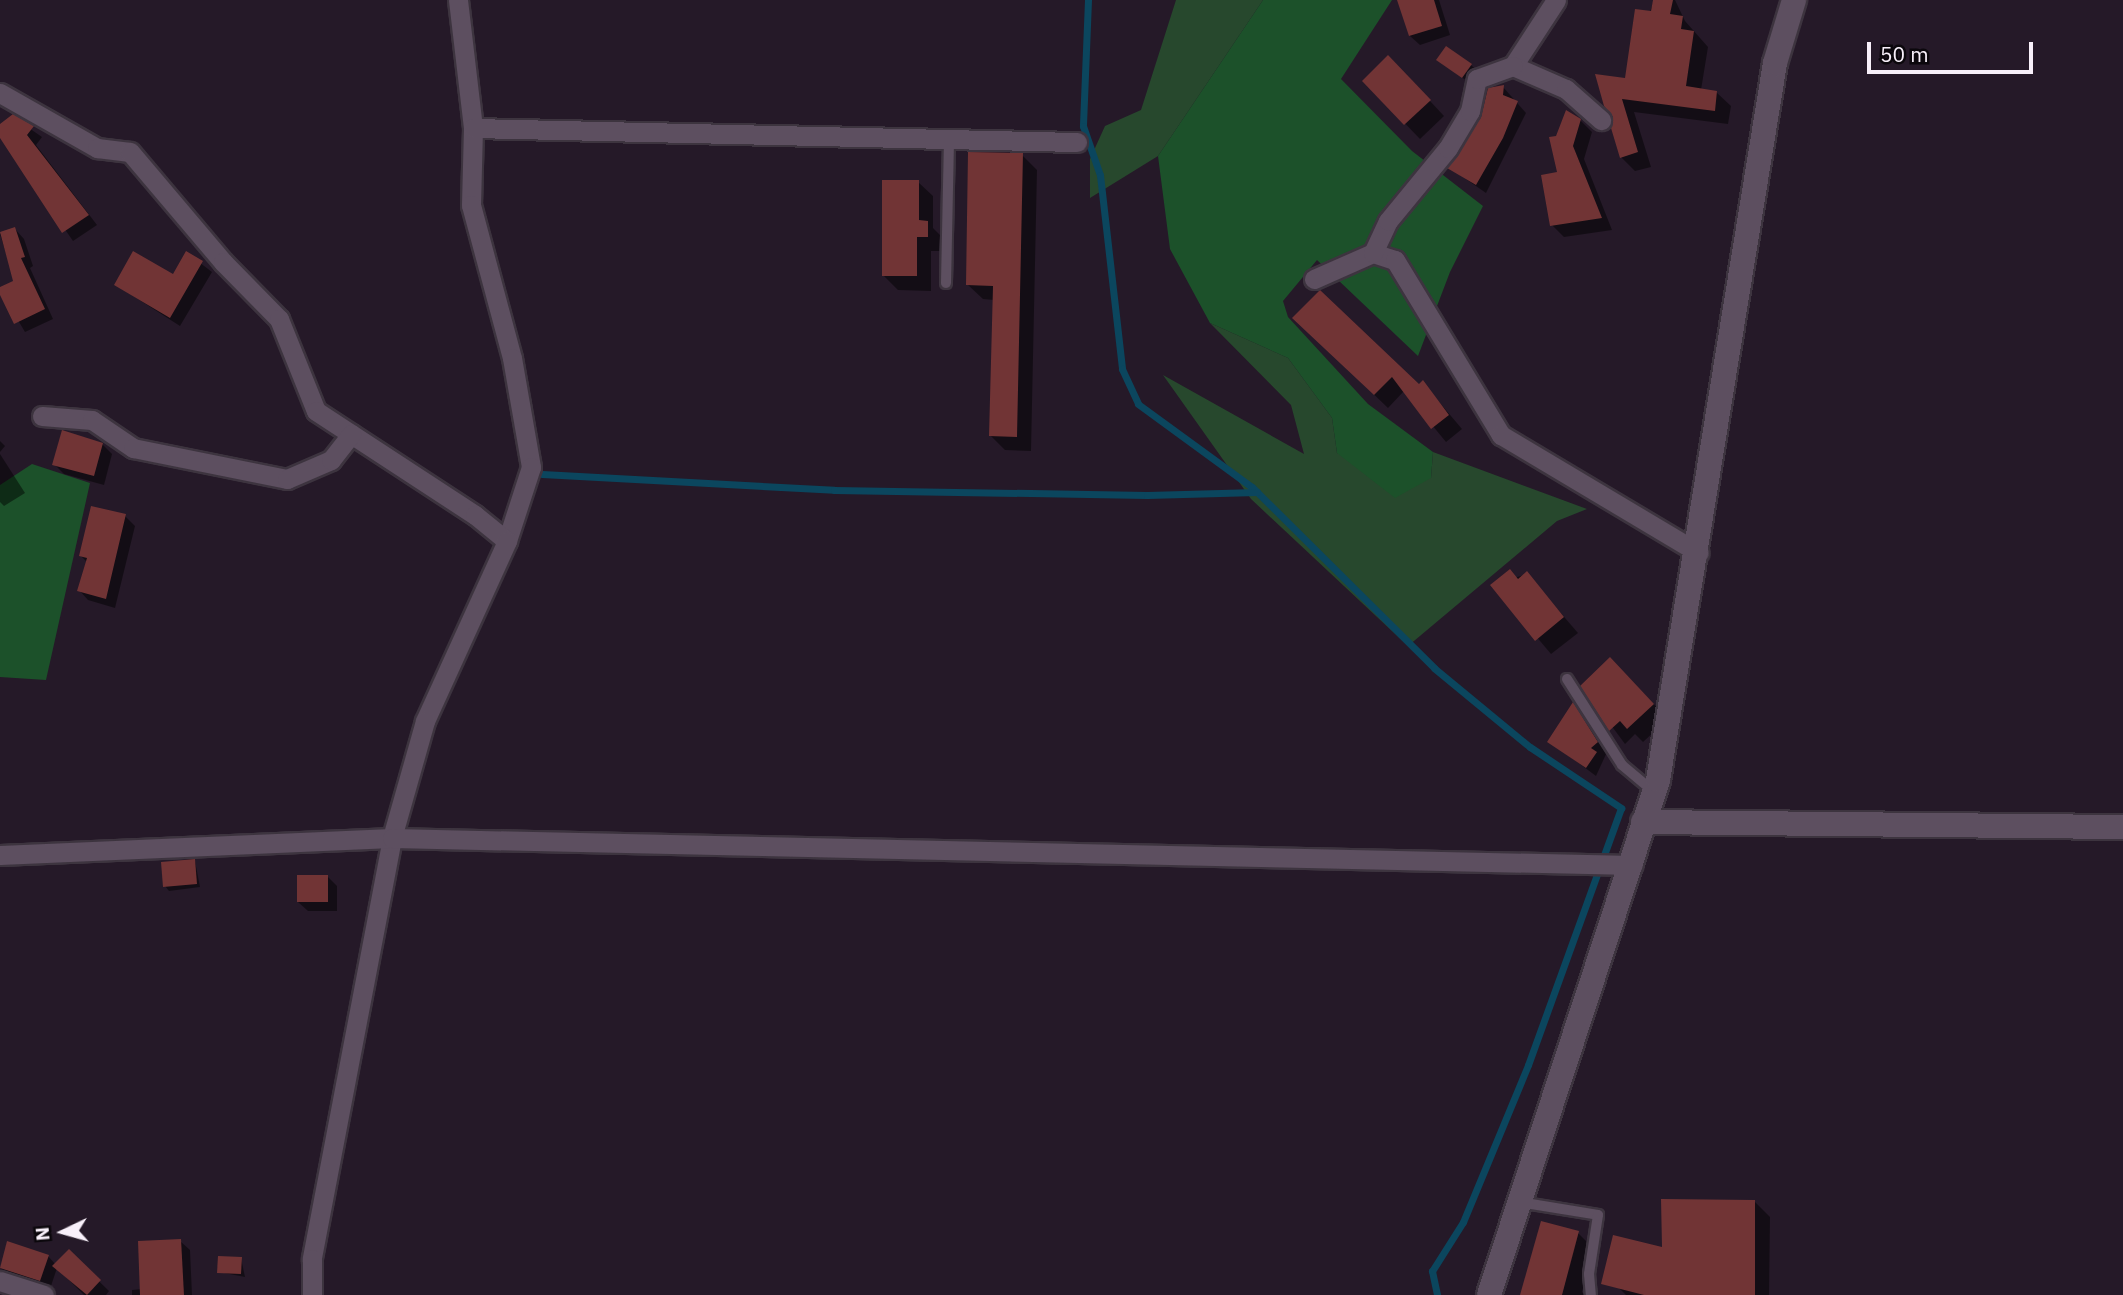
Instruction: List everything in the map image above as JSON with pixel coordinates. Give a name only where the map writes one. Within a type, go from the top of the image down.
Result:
[{"type":"street","points":[[312,1295],[312,1259],[392,838],[425,720],[507,541],[531,467],[512,358],[471,205],[473,128],[458,0]]},
{"type":"street","points":[[1314,279],[1373,253],[1388,221],[1448,148],[1470,111],[1477,79],[1513,66],[1556,0]]},
{"type":"street","points":[[1489,1295],[1633,865],[1643,822],[1654,791],[1699,553],[1775,63],[1794,0]]},
{"type":"street","points":[[1513,66],[1566,89],[1601,120]]},
{"type":"street","points":[[0,93],[97,148],[130,152],[223,262],[279,319],[316,411],[475,515],[507,541]]},
{"type":"street","points":[[473,128],[1077,142]]},
{"type":"street","points":[[1373,253],[1395,261],[1501,435],[1699,553]]},
{"type":"street","points":[[42,416],[92,421],[133,448],[287,479],[331,460],[351,434]]},
{"type":"street","points":[[1643,822],[2123,827]]},
{"type":"street","points":[[0,855],[392,838],[1633,865]]},
{"type":"street","points":[[0,1281],[44,1295]]},
{"type":"lane","points":[[946,283],[949,140]]},
{"type":"lane","points":[[1567,679],[1622,765],[1654,791]]},
{"type":"lane","points":[[1518,1202],[1598,1215],[1589,1274],[1591,1295]]},
{"type":"green space","points":[[1176,0],[1263,0],[1158,156],[1090,198],[1090,159],[1105,126],[1141,110]]},
{"type":"green space","points":[[1263,0],[1392,0],[1341,79],[1412,151],[1483,206],[1450,272],[1418,356],[1317,260],[1283,301],[1288,317],[1368,404],[1433,452],[1431,478],[1395,498],[1337,453],[1332,418],[1288,358],[1210,323],[1170,249],[1158,156]]},
{"type":"green space","points":[[1210,323],[1288,358],[1332,418],[1337,453],[1431,478],[1433,452],[1587,509],[1557,521],[1408,646],[1251,499],[1163,375],[1304,454],[1291,405]]},
{"type":"green space","points":[[32,464],[90,483],[46,680],[0,677],[0,485]]},
{"type":"building","points":[[1397,0],[1434,0],[1442,26],[1409,36]]},
{"type":"building","points":[[1653,0],[1673,0],[1670,14],[1683,16],[1681,29],[1694,31],[1686,86],[1717,91],[1715,111],[1622,99],[1638,152],[1620,158],[1611,128],[1613,117],[1604,106],[1595,74],[1625,78],[1635,9],[1651,11]]},
{"type":"building","points":[[1446,46],[1472,64],[1462,78],[1436,60]]},
{"type":"building","points":[[1388,55],[1431,100],[1404,125],[1362,81]]},
{"type":"building","points":[[1504,85],[1503,95],[1518,101],[1503,138],[1476,185],[1447,168],[1481,117],[1488,88]]},
{"type":"building","points":[[1566,110],[1581,119],[1573,146],[1602,218],[1550,226],[1541,175],[1557,172],[1549,137],[1556,136]]},
{"type":"building","points":[[13,114],[34,126],[27,135],[89,215],[62,233],[0,138],[0,124]]},
{"type":"building","points":[[968,152],[1023,153],[1017,437],[989,436],[993,286],[966,285]]},
{"type":"building","points":[[882,180],[919,180],[919,220],[928,221],[928,237],[917,237],[917,276],[882,276]]},
{"type":"building","points":[[15,227],[25,257],[21,258],[45,309],[14,324],[0,295],[0,287],[13,281],[0,232]]},
{"type":"building","points":[[133,251],[173,274],[186,251],[203,261],[170,318],[114,285]]},
{"type":"building","points":[[1320,290],[1419,384],[1423,380],[1449,415],[1431,429],[1392,377],[1374,395],[1292,318]]},
{"type":"building","points":[[62,430],[103,443],[94,476],[52,465]]},
{"type":"building","points":[[91,506],[126,514],[106,599],[77,591],[87,558],[79,556]]},
{"type":"building","points":[[1510,569],[1518,579],[1527,571],[1564,617],[1535,641],[1490,585]]},
{"type":"building","points":[[1610,657],[1654,704],[1627,729],[1620,721],[1609,731],[1580,686]]},
{"type":"building","points":[[1573,702],[1598,742],[1591,748],[1597,752],[1586,768],[1547,742]]},
{"type":"building","points":[[195,859],[197,884],[163,887],[161,862]]},
{"type":"building","points":[[297,875],[328,875],[328,902],[297,902]]},
{"type":"building","points":[[1661,1199],[1755,1200],[1755,1295],[1644,1295],[1601,1284],[1613,1235],[1662,1247]]},
{"type":"building","points":[[1541,1221],[1579,1231],[1562,1295],[1520,1295]]},
{"type":"building","points":[[181,1239],[184,1295],[140,1295],[138,1241]]},
{"type":"building","points":[[7,1241],[49,1255],[40,1281],[0,1268]]},
{"type":"building","points":[[69,1249],[101,1280],[87,1295],[52,1266]]},
{"type":"building","points":[[218,1256],[242,1257],[241,1274],[217,1273]]},
{"type":"waterway","points":[[1088,0],[1083,126],[1100,175],[1122,369],[1138,404],[1252,487],[1434,668],[1530,747],[1621,808],[1528,1065],[1463,1222],[1432,1271],[1437,1295]]},
{"type":"waterway","points":[[542,474],[834,490],[1147,495],[1257,492]]}]
